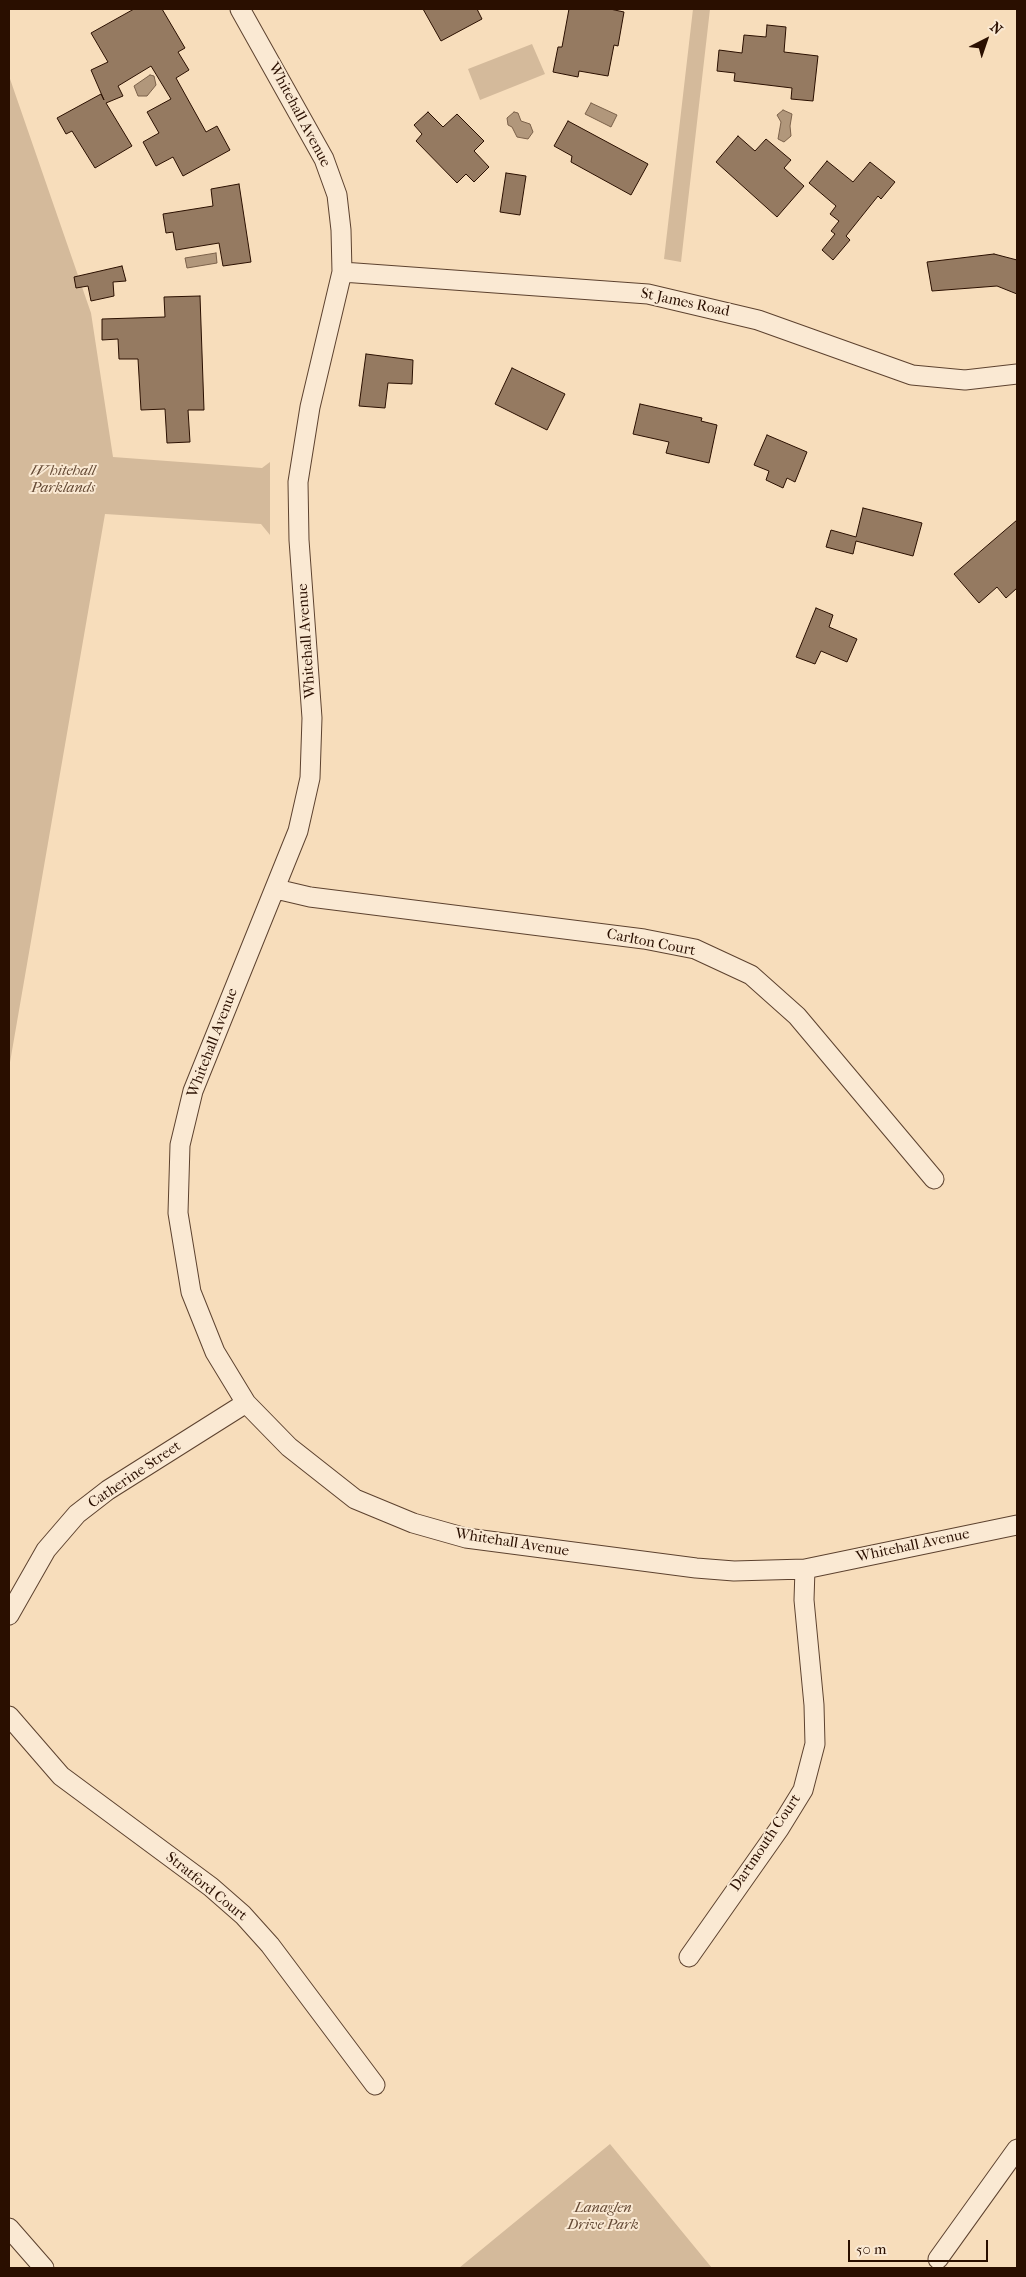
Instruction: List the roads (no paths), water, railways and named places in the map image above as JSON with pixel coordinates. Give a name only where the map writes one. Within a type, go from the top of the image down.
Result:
[{"type":"street","name":"Whitehall Avenue","points":[[240,9],[324,159],[337,195],[341,230],[342,272],[310,408],[298,482],[299,540],[312,718],[310,778],[298,831],[276,890],[193,1090],[180,1145],[178,1213],[191,1292],[215,1352],[246,1403],[289,1448],[355,1499],[413,1523],[466,1538],[696,1568],[734,1571],[805,1569],[1017,1525]]},
{"type":"street","name":"St James Road","points":[[342,272],[648,294],[758,320],[912,375],[965,380],[1017,374]]},
{"type":"street","name":"Carlton Court","points":[[276,890],[310,897],[644,939],[695,949],[750,975],[797,1016],[934,1179]]},
{"type":"street","name":"Catherine Street","points":[[9,1615],[46,1550],[77,1514],[108,1490],[246,1403]]},
{"type":"street","name":"Dartmouth Court","points":[[689,1957],[779,1829],[803,1790],[815,1744],[814,1705],[804,1600],[805,1569]]},
{"type":"street","name":"Stratford Court","points":[[9,1716],[61,1776],[210,1887],[243,1915],[270,1945],[375,2084]]},
{"type":"street","points":[[938,2259],[1017,2149]]},
{"type":"street","points":[[9,2228],[44,2268]]},
{"type":"park label","name":"Whitehall Parklands","points":[[63,480]]},
{"type":"park label","name":"Lanaglen Drive Park","points":[[603,2216]]}]
